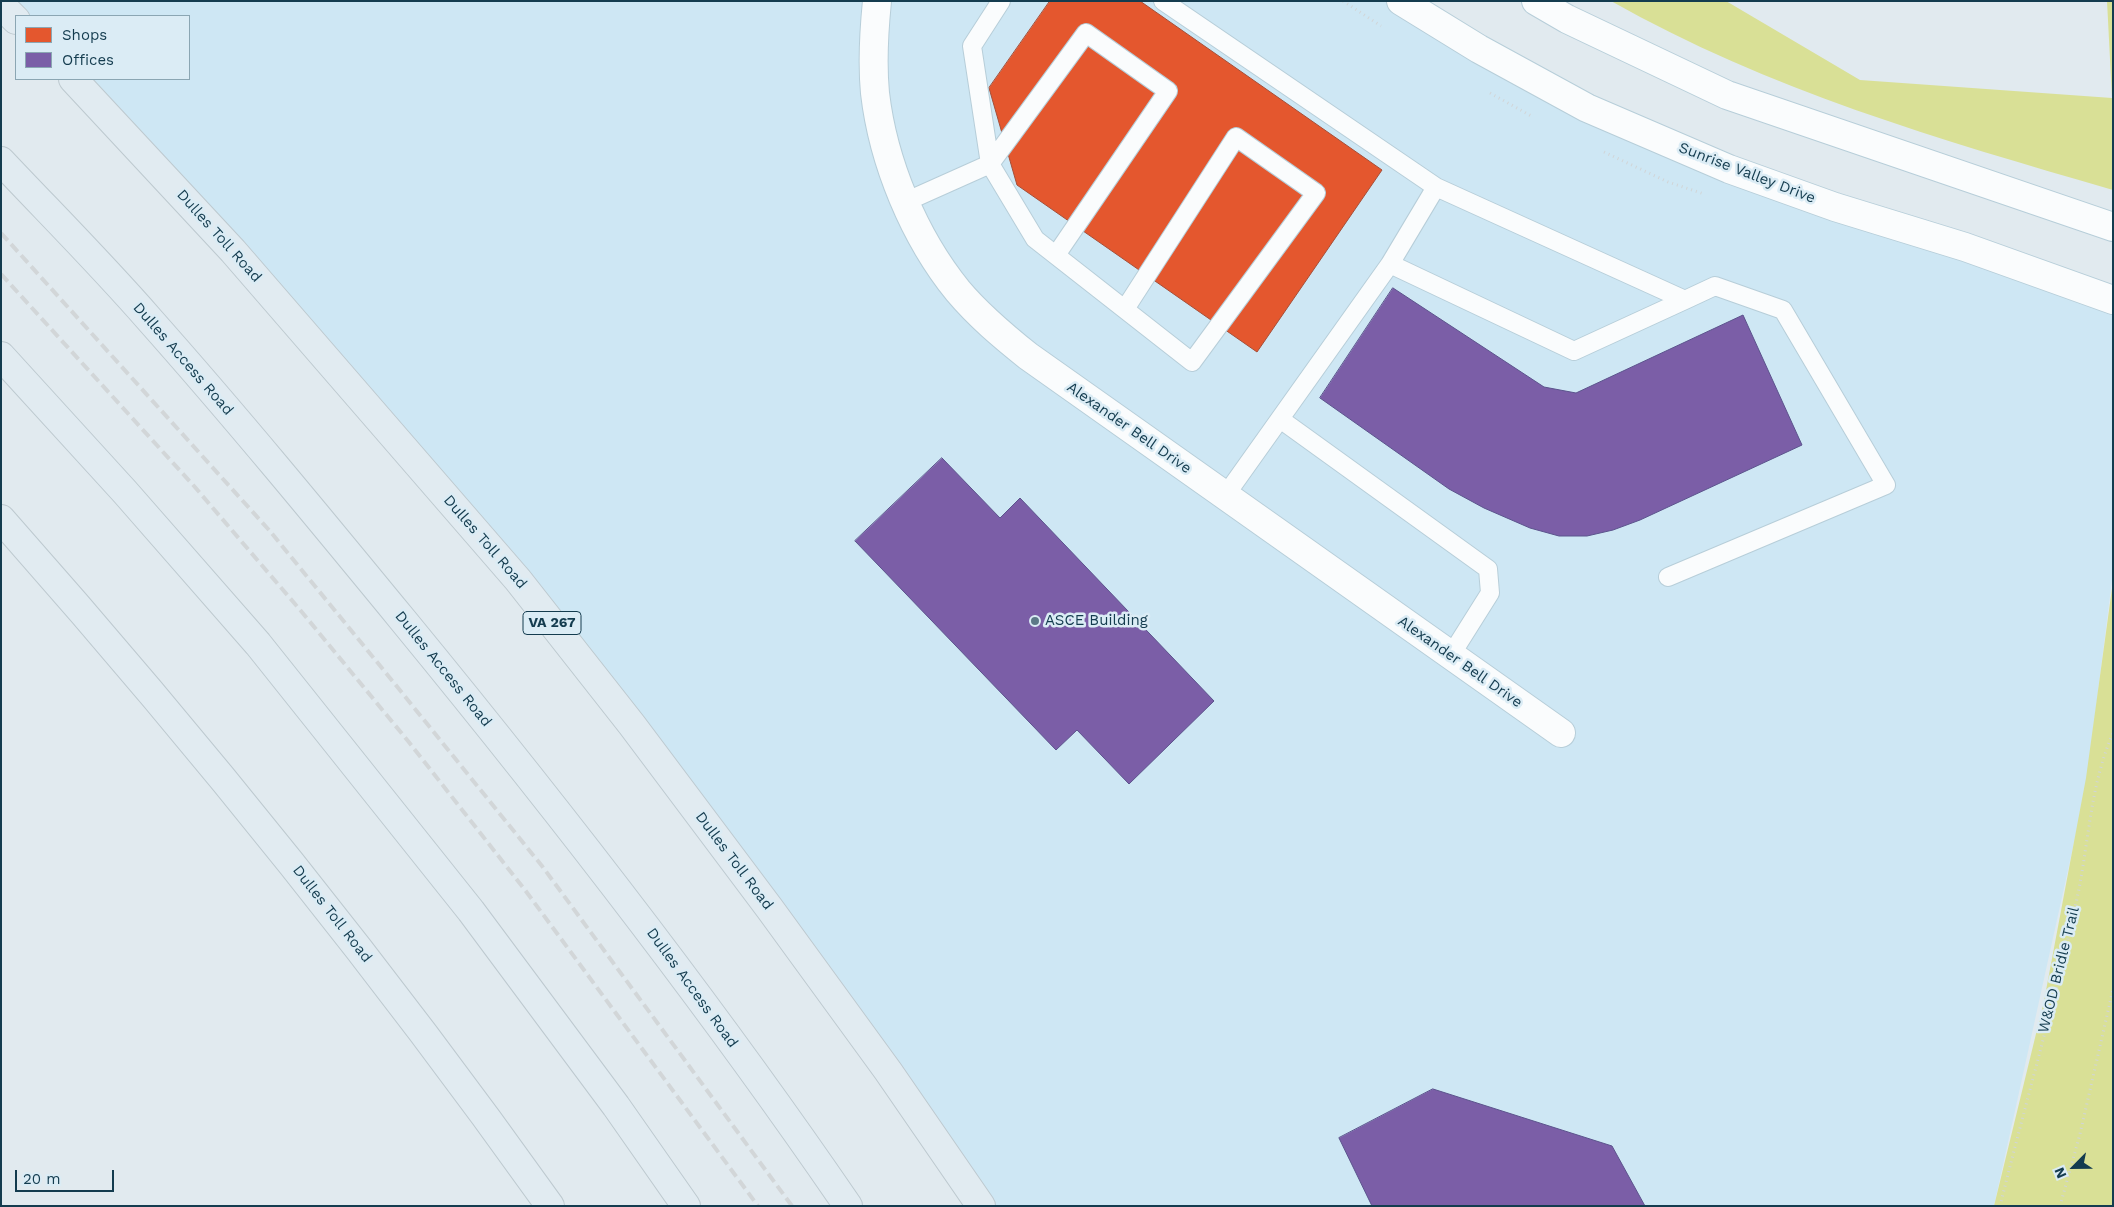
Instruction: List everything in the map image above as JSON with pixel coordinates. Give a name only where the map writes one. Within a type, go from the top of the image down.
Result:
[{"type":"highway","points":[[1,4],[15,19]]},
{"type":"highway","name":"Dulles Toll Road","points":[[74,80],[234,251],[518,580],[632,725],[770,909],[888,1071],[981,1206]]},
{"type":"highway","name":"Dulles Access Road","points":[[1,161],[149,318],[317,515],[495,733],[605,872],[680,972],[848,1206]]},
{"type":"highway","points":[[1,356],[125,492],[258,644],[471,910],[616,1106],[686,1206]]},
{"type":"highway","name":"Dulles Toll Road","points":[[1,519],[214,766],[348,934],[482,1110],[550,1206]]},
{"type":"main road","name":"Alexander Bell Drive","points":[[877,1],[873,39],[875,93],[887,150],[906,202],[929,250],[958,291],[995,330],[1028,356],[1562,733]]},
{"type":"main road","name":"Sunrise Valley Drive","points":[[1401,1],[1479,49],[1587,108],[1730,169],[1835,207],[1965,247],[2113,300]]},
{"type":"main road","points":[[1536,1],[1567,19],[1727,95],[2113,227]]},
{"type":"lane","points":[[1001,1],[972,46],[990,164],[1035,239],[1192,362],[1316,192],[1236,138],[1125,309]]},
{"type":"lane","points":[[1163,1],[1436,187],[1685,300]]},
{"type":"lane","points":[[906,202],[990,164],[1086,33],[1168,91],[1056,255]]},
{"type":"lane","points":[[1225,496],[1390,264],[1436,187]]},
{"type":"lane","points":[[1390,264],[1574,351],[1714,286],[1783,310],[1886,485],[1668,577]]},
{"type":"lane","points":[[1280,419],[1488,569],[1490,593],[1451,655]]},
{"type":"path","name":"W&OD Bridle Trail","points":[[2000,1206],[2063,963],[2082,875],[2095,784],[2104,753],[2113,733]]},
{"type":"path","points":[[2060,1206],[2080,1134],[2113,989]]},
{"type":"shaded area","points":[[1,1],[1402,1],[1752,180],[2113,292],[2113,572],[2086,788],[1994,1206],[979,1206],[642,735],[67,80],[190,80],[190,15],[15,15]]},
{"type":"green space","points":[[1611,1],[1726,1],[1860,80],[2112,98],[2107,1],[2113,1],[2113,190],[1920,132],[1793,87],[1671,33]]},
{"type":"green space","points":[[2113,581],[2113,1206],[1994,1206],[2044,1001],[2086,778]]},
{"type":"building: Shops","points":[[1050,1],[1140,1],[1382,170],[1257,352],[1017,185],[989,88]]},
{"type":"building: Offices","points":[[1393,288],[1544,387],[1576,393],[1743,315],[1802,445],[1640,520],[1613,530],[1587,536],[1559,536],[1530,528],[1484,508],[1449,489],[1320,398]]},
{"type":"building: Offices","name":"ASCE Building","points":[[942,458],[1000,518],[1020,498],[1214,701],[1129,784],[1077,730],[1056,750],[855,541]]},
{"type":"building: Offices","points":[[1433,1089],[1612,1146],[1645,1206],[1372,1206],[1339,1138]]},
{"type":"railway","points":[[1,233],[269,530],[386,673],[542,866],[792,1206]]},
{"type":"railway","points":[[1,274],[194,486],[301,611],[408,741],[525,890],[758,1206]]},
{"type":"place","name":"ASCE Building","points":[[1035,621]]}]
